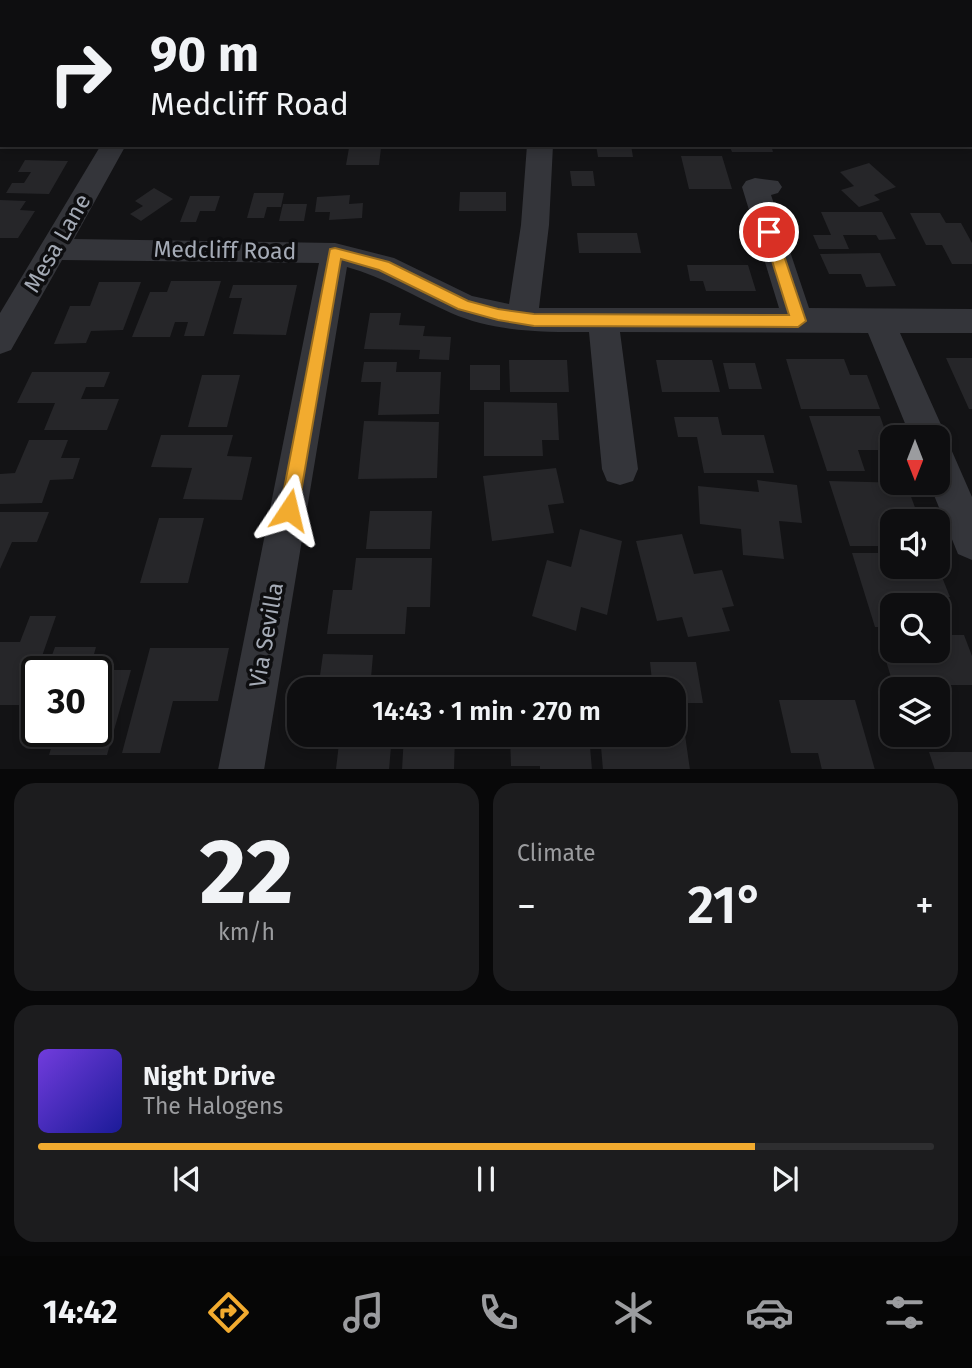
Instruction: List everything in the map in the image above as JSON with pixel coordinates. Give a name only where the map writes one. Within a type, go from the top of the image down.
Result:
[{"type":"street","name":"Mesa Lane","points":[[0,341],[113,147]]},
{"type":"street","points":[[522,318],[535,225],[540,147]]},
{"type":"street","points":[[769,187],[755,187],[798,321]]},
{"type":"street","name":"Medcliff Road","points":[[53,248],[335,253],[384,266],[463,305],[522,318],[603,321],[972,321]]},
{"type":"street","name":"Via Sevilla","points":[[241,769],[335,253]]},
{"type":"street","points":[[603,321],[620,469]]},
{"type":"street","points":[[879,321],[923,425]]},
{"type":"street","points":[[950,489],[972,541]]},
{"type":"building","points":[[596,147],[631,147],[633,157],[598,157]]},
{"type":"building","points":[[730,147],[772,147],[773,152],[732,152]]},
{"type":"building","points":[[349,148],[381,148],[379,165],[346,165]]},
{"type":"building","points":[[681,156],[722,156],[732,189],[689,189]]},
{"type":"building","points":[[25,160],[68,161],[49,194],[6,193],[12,183],[24,183],[31,172],[18,172]]},
{"type":"building","points":[[869,163],[896,187],[874,195],[880,200],[859,207],[841,190],[854,186],[840,172]]},
{"type":"building","points":[[570,171],[593,171],[595,186],[572,186]]},
{"type":"building","points":[[154,188],[173,199],[141,221],[130,214],[143,206],[135,201]]},
{"type":"building","points":[[460,192],[506,192],[506,211],[459,211]]},
{"type":"building","points":[[254,193],[284,193],[281,207],[267,207],[264,218],[247,218]]},
{"type":"building","points":[[350,195],[349,204],[363,203],[362,218],[329,220],[330,212],[315,212],[317,197]]},
{"type":"building","points":[[190,196],[220,196],[215,211],[200,211],[196,222],[180,222]]},
{"type":"building","points":[[0,200],[26,201],[20,210],[35,211],[18,238],[0,238]]},
{"type":"building","points":[[283,204],[307,204],[304,221],[279,221]]},
{"type":"building","points":[[821,212],[882,212],[896,239],[879,240],[876,235],[843,235],[849,249],[819,249],[813,235],[831,235]]},
{"type":"building","points":[[910,213],[940,213],[946,223],[961,223],[972,243],[972,264],[952,264],[942,245],[926,245]]},
{"type":"building","points":[[577,233],[637,233],[641,253],[579,253]]},
{"type":"building","points":[[880,253],[896,286],[866,287],[861,274],[829,274],[820,254]]},
{"type":"building","points":[[687,265],[748,265],[756,291],[706,291],[703,281],[690,281]]},
{"type":"building","points":[[171,281],[221,281],[204,336],[184,336],[188,322],[175,322],[170,337],[132,337],[150,292],[167,292]]},
{"type":"building","points":[[99,282],[141,282],[123,330],[91,331],[86,343],[54,344],[70,306],[90,306]]},
{"type":"building","points":[[233,285],[297,285],[286,335],[233,334],[242,298],[229,298]]},
{"type":"building","points":[[370,313],[401,313],[399,325],[425,326],[423,336],[451,337],[449,360],[419,359],[420,350],[364,349]]},
{"type":"building","points":[[946,358],[972,358],[972,409],[969,409]]},
{"type":"building","points":[[786,359],[844,359],[850,375],[867,375],[880,409],[801,409]]},
{"type":"building","points":[[509,360],[567,360],[569,392],[510,392]]},
{"type":"building","points":[[656,360],[712,360],[720,392],[662,392]]},
{"type":"building","points":[[364,362],[397,362],[396,372],[441,372],[439,414],[378,415],[381,382],[361,382]]},
{"type":"building","points":[[723,363],[755,363],[762,389],[729,389]]},
{"type":"building","points":[[470,365],[500,365],[500,390],[470,390]]},
{"type":"building","points":[[32,372],[110,372],[104,387],[86,387],[81,399],[119,399],[107,430],[44,430],[55,403],[17,403]]},
{"type":"building","points":[[202,375],[240,375],[227,427],[188,427]]},
{"type":"building","points":[[484,402],[557,403],[559,440],[542,440],[543,456],[484,456]]},
{"type":"building","points":[[809,416],[880,416],[883,425],[880,425],[880,450],[858,450],[865,471],[827,471]]},
{"type":"building","points":[[674,417],[718,417],[722,435],[764,435],[774,473],[704,473],[697,437],[678,437]]},
{"type":"building","points":[[364,421],[439,422],[437,478],[358,479]]},
{"type":"building","points":[[161,435],[233,435],[227,456],[252,457],[242,500],[183,499],[192,468],[151,467]]},
{"type":"building","points":[[29,440],[68,440],[61,458],[80,458],[73,479],[50,480],[42,503],[0,504],[0,474],[15,473]]},
{"type":"building","points":[[556,468],[564,503],[548,505],[554,533],[492,541],[483,476]]},
{"type":"building","points":[[757,480],[797,485],[802,523],[779,521],[784,559],[743,555],[741,529],[700,524],[698,486],[759,492]]},
{"type":"building","points":[[829,481],[880,482],[880,495],[910,495],[916,509],[880,509],[880,546],[850,546]]},
{"type":"building","points":[[370,511],[432,511],[430,549],[366,549]]},
{"type":"building","points":[[0,512],[49,512],[37,542],[12,542],[0,569]]},
{"type":"building","points":[[159,518],[204,518],[188,583],[140,583]]},
{"type":"building","points":[[580,529],[622,541],[607,615],[581,607],[576,631],[532,616],[547,560],[571,567]]},
{"type":"building","points":[[682,534],[694,574],[722,570],[734,606],[722,608],[730,631],[688,637],[682,617],[657,621],[636,541]]},
{"type":"building","points":[[852,553],[880,553],[880,579],[943,579],[948,593],[880,593],[880,627],[875,627]]},
{"type":"building","points":[[356,558],[432,558],[430,607],[407,607],[405,634],[327,634],[333,590],[352,590]]},
{"type":"building","points":[[30,616],[56,616],[42,656],[21,656],[21,705],[0,705],[0,642],[20,642]]},
{"type":"building","points":[[950,635],[964,635],[972,656],[972,685],[950,685],[950,677],[891,677],[887,663],[950,663]]},
{"type":"building","points":[[55,647],[96,647],[93,656],[52,656]]},
{"type":"building","points":[[150,648],[229,648],[218,701],[173,701],[160,753],[122,753]]},
{"type":"building","points":[[323,654],[373,655],[371,677],[320,677]]},
{"type":"building","points":[[650,662],[696,662],[703,703],[686,703],[686,677],[652,677]]},
{"type":"building","points":[[112,670],[131,670],[112,737]]},
{"type":"building","points":[[779,700],[855,700],[875,769],[822,769],[818,753],[791,753]]},
{"type":"building","points":[[686,742],[690,769],[603,769],[601,747],[686,747]]},
{"type":"building","points":[[51,747],[109,747],[107,755],[49,755]]},
{"type":"building","points":[[339,747],[391,747],[389,769],[336,769]]},
{"type":"building","points":[[403,747],[455,747],[454,769],[402,769]]},
{"type":"building","points":[[510,747],[590,747],[592,769],[540,769],[540,766],[511,766]]},
{"type":"building","points":[[929,752],[972,752],[972,769],[935,769]]},
{"type":"route","points":[[289,510],[335,253],[384,266],[463,305],[498,315],[534,320],[798,321],[769,232]]}]
